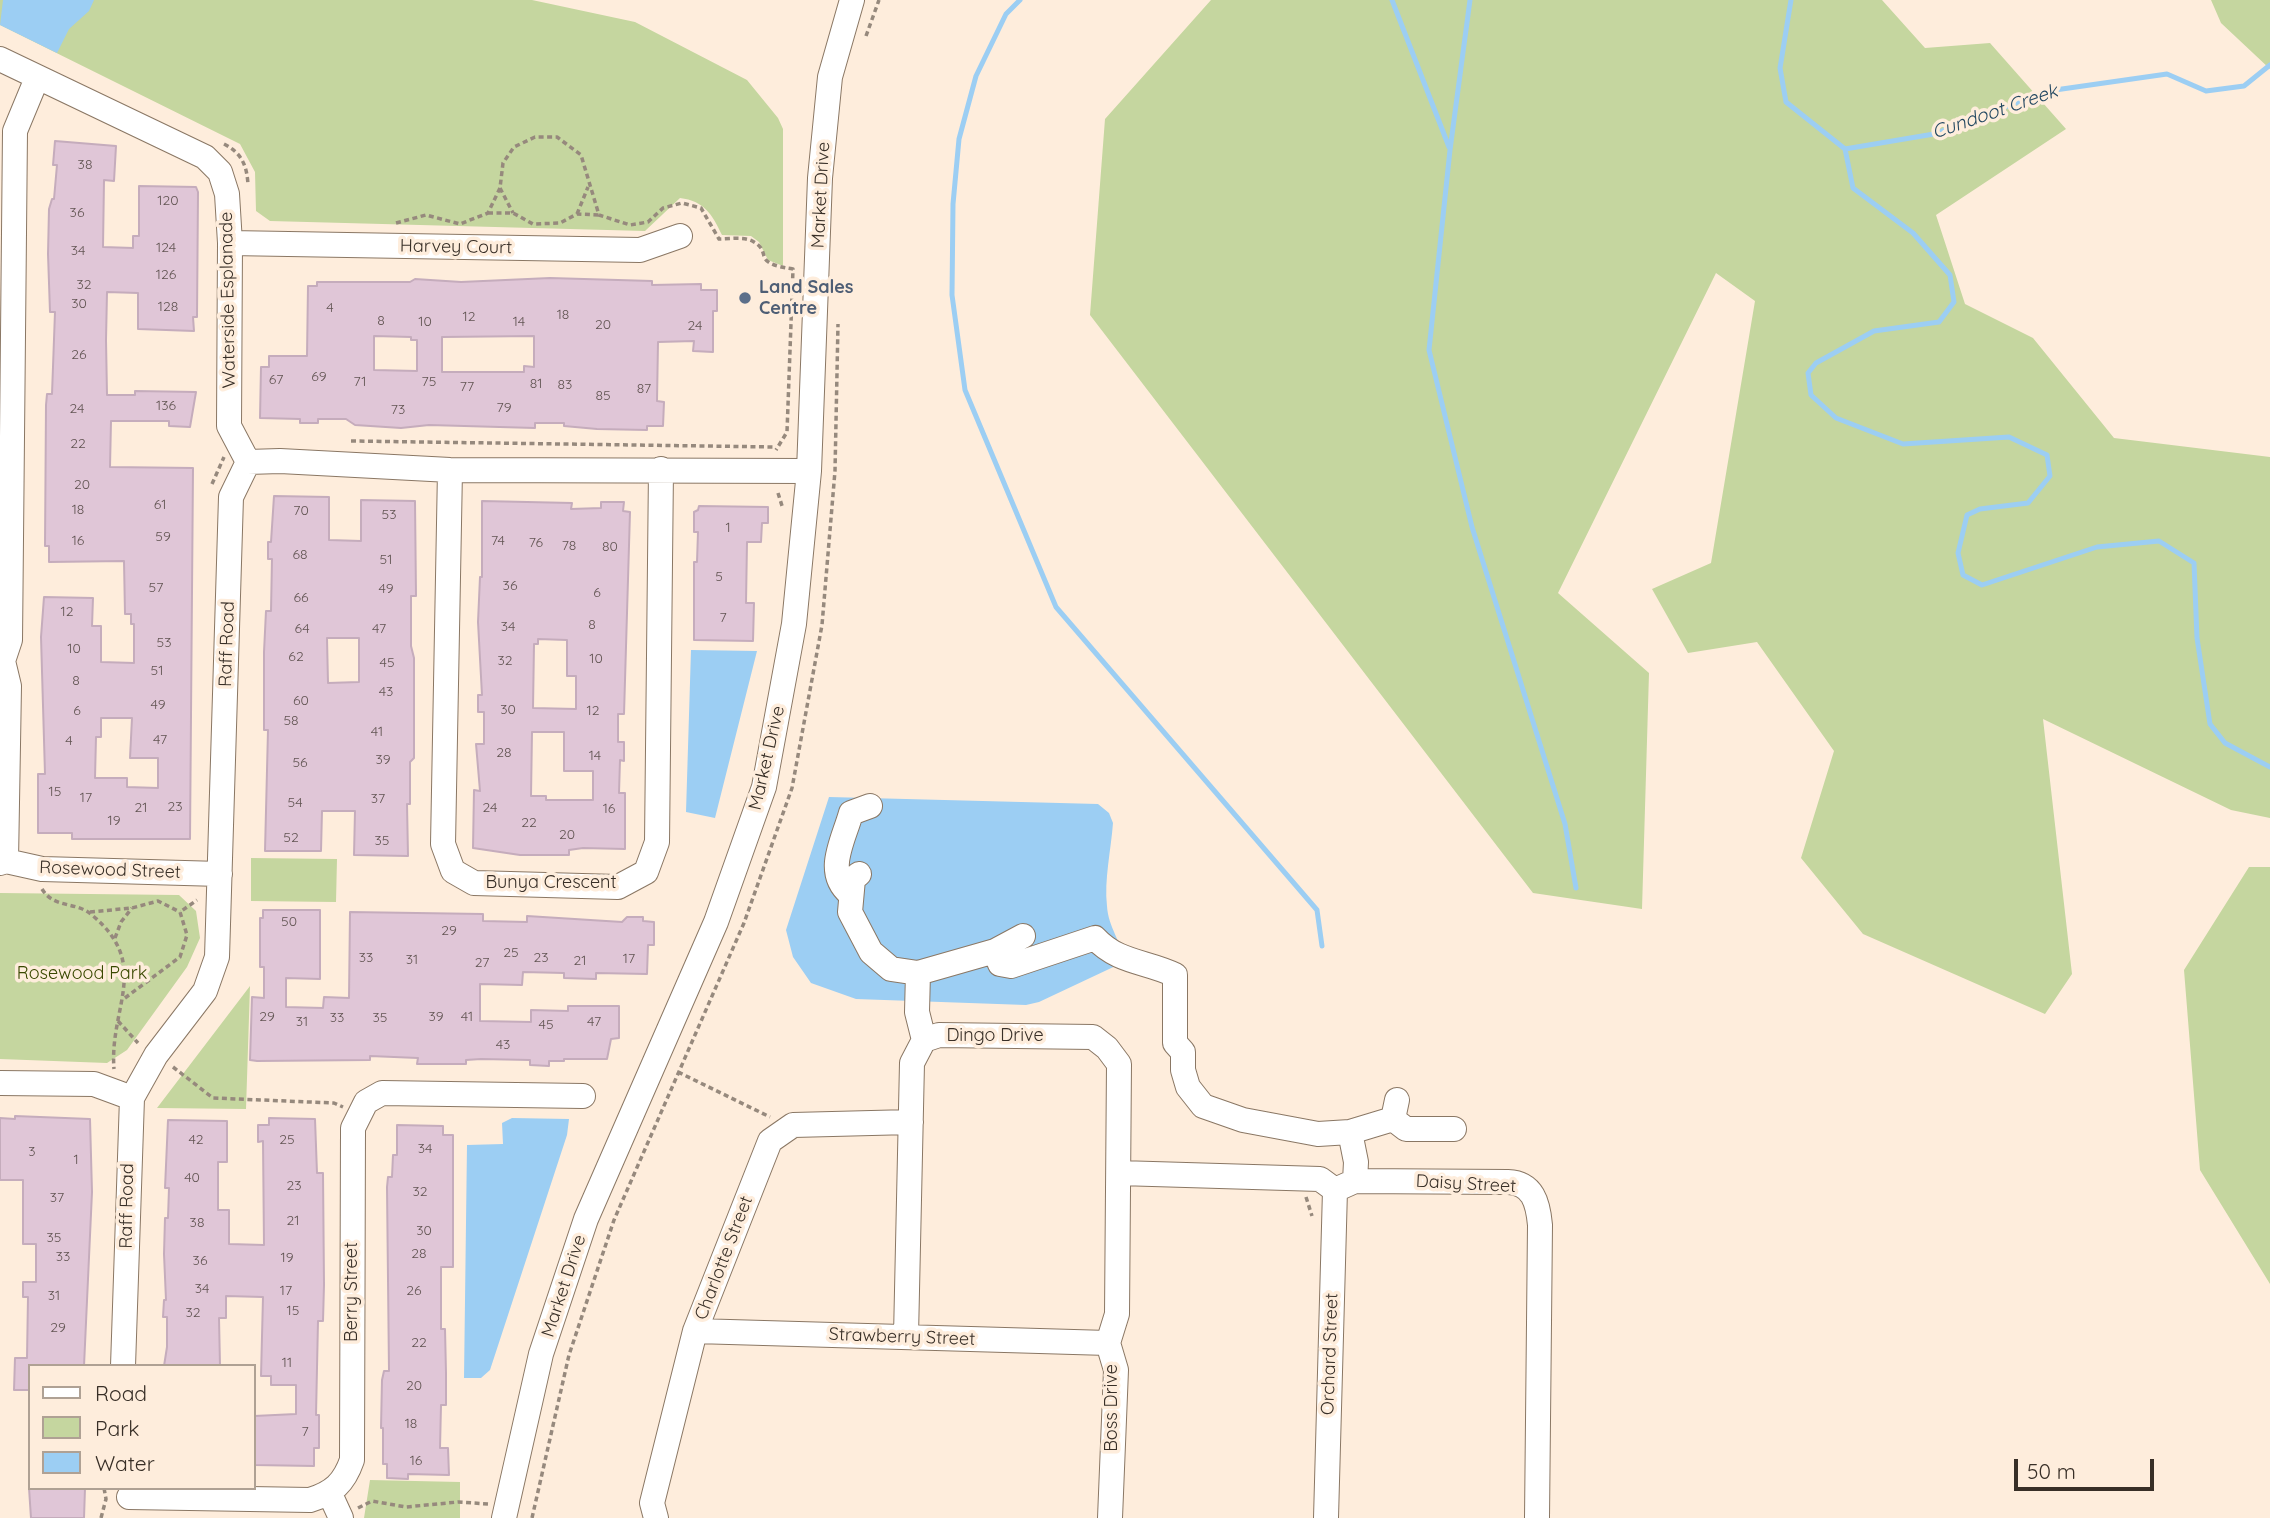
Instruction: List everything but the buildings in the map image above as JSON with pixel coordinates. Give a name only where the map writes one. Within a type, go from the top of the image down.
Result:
[{"type":"street","name":"Market Drive","points":[[494,1511],[541,1354],[586,1219],[716,922],[764,787],[794,624],[809,471],[820,178],[830,77],[852,0]]},
{"type":"street","name":"Waterside Esplanade","points":[[0,59],[205,157],[220,172],[227,194],[230,243],[229,426],[243,454]]},
{"type":"street","points":[[3,862],[9,686],[2,661],[10,640],[15,131],[37,78]]},
{"type":"street","name":"Harvey Court","points":[[230,243],[640,250],[680,236]]},
{"type":"street","points":[[243,454],[280,461],[450,470],[661,468],[776,458],[809,471]]},
{"type":"street","name":"Raff Road","points":[[123,1364],[132,1098],[156,1055],[205,990],[217,957],[210,873],[231,497],[243,454]]},
{"type":"street","name":"Bunya Crescent","points":[[450,470],[443,844],[453,871],[474,883],[618,887],[646,872],[657,842],[661,468]]},
{"type":"street","points":[[870,806],[851,813],[835,870],[838,884],[855,884],[850,912],[871,952],[891,969],[918,973],[995,951],[1023,936]]},
{"type":"street","name":"Rosewood Street","points":[[3,862],[41,869],[210,873]]},
{"type":"street","points":[[995,951],[1000,964],[1011,966],[1094,938],[1105,950],[1119,957],[1174,975],[1175,1043],[1182,1052],[1188,1087],[1203,1106],[1243,1120],[1318,1134],[1350,1132],[1395,1110],[1406,1129],[1454,1129]]},
{"type":"street","points":[[918,973],[917,1012],[924,1041]]},
{"type":"street","name":"Dingo Drive","points":[[906,1336],[912,1063],[924,1041],[939,1035],[1093,1037],[1107,1048],[1119,1064],[1119,1173]]},
{"type":"street","points":[[0,1083],[94,1084],[132,1098]]},
{"type":"street","name":"Berry Street","points":[[330,1494],[346,1478],[352,1461],[353,1142],[356,1121],[366,1102],[382,1093],[482,1104],[583,1096]]},
{"type":"street","name":"Charlotte Street","points":[[656,1518],[652,1503],[695,1331],[770,1141],[793,1125],[911,1122]]},
{"type":"street","name":"Orchard Street","points":[[1326,1518],[1345,1186],[1356,1162],[1350,1132]]},
{"type":"street","name":"Daisy Street","points":[[1119,1173],[1320,1179],[1345,1186],[1515,1183],[1528,1188],[1538,1203],[1537,1518]]},
{"type":"street","name":"Boss Drive","points":[[1110,1518],[1116,1370],[1108,1343],[1117,1314],[1119,1173]]},
{"type":"street","name":"Strawberry Street","points":[[695,1331],[1108,1343]]},
{"type":"street","points":[[126,1501],[310,1500],[330,1494],[341,1517]]},
{"type":"path","points":[[863,43],[879,0]]},
{"type":"path","points":[[488,213],[499,188],[503,163],[513,148],[535,138],[557,137],[581,155],[599,215]]},
{"type":"path","points":[[577,214],[589,185]]},
{"type":"path","points":[[499,188],[513,213]]},
{"type":"path","points":[[388,227],[406,218],[426,215],[460,224],[488,213],[513,213],[533,224],[560,223],[577,214],[599,215],[630,225],[648,222],[663,208],[682,203],[701,208],[719,239],[751,239],[758,244],[764,259],[770,265],[793,269],[787,432],[776,458],[776,490],[783,508],[782,522]]},
{"type":"path","points":[[532,1518],[569,1355],[614,1220],[744,923],[792,788],[822,625],[835,471],[838,320]]},
{"type":"path","points":[[349,441],[776,458]]},
{"type":"path","points":[[212,497],[212,483],[221,460],[243,454]]},
{"type":"path","points":[[41,869],[42,890],[50,901],[90,912],[132,908],[158,901],[180,912],[187,935],[180,957],[125,998]]},
{"type":"path","points":[[180,912],[197,903],[210,873]]},
{"type":"path","points":[[115,938],[121,922],[132,908]]},
{"type":"path","points":[[90,912],[115,938],[126,964],[125,998],[112,1046],[115,1072]]},
{"type":"path","points":[[118,1021],[129,1037],[156,1055]]},
{"type":"path","points":[[678,1072],[770,1117]]},
{"type":"path","points":[[101,1518],[106,1499],[104,1490]]},
{"type":"path","points":[[341,1517],[372,1501],[406,1507],[458,1502],[494,1511]]},
{"type":"green space","points":[[0,0],[532,0],[635,22],[747,80],[778,118],[783,129],[783,266],[768,260],[759,242],[751,236],[722,235],[715,221],[701,205],[680,198],[645,231],[270,221],[256,211],[255,172],[240,144],[0,25]]},
{"type":"green space","points":[[1211,0],[1882,0],[1925,48],[1990,43],[2066,129],[1936,215],[1965,304],[2033,338],[2114,438],[2270,457],[2270,818],[2231,810],[2043,719],[2072,974],[2045,1014],[1863,934],[1801,858],[1834,751],[1757,642],[1688,653],[1652,589],[1711,563],[1755,301],[1716,273],[1558,593],[1649,673],[1642,909],[1533,893],[1090,315],[1105,119]]},
{"type":"green space","points":[[2211,0],[2270,0],[2270,69],[2221,23]]},
{"type":"green space","points":[[251,858],[337,859],[336,902],[251,901]]},
{"type":"green space","points":[[2249,867],[2270,867],[2270,1284],[2200,1170],[2184,970]]},
{"type":"green space","name":"Rosewood Park","points":[[0,893],[179,895],[196,911],[200,938],[187,967],[127,1050],[107,1063],[0,1059]]},
{"type":"green space","points":[[250,986],[246,1109],[157,1108]]},
{"type":"green space","points":[[370,1480],[460,1482],[460,1518],[364,1518]]},
{"type":"water","points":[[3,0],[94,0],[89,11],[69,29],[57,53],[0,25]]},
{"type":"water","points":[[691,650],[757,651],[715,818],[686,812]]},
{"type":"water","points":[[829,797],[1098,804],[1109,813],[1113,823],[1106,896],[1110,921],[1124,962],[1039,1002],[1026,1005],[856,999],[811,983],[793,957],[786,930]]},
{"type":"water","points":[[512,1118],[569,1119],[567,1135],[490,1370],[481,1378],[464,1378],[467,1145],[503,1144],[502,1123]]},
{"type":"waterway","points":[[1020,0],[1006,14],[976,76],[959,139],[953,204],[952,295],[965,390],[1056,607],[1317,910],[1322,946]]},
{"type":"waterway","points":[[1392,0],[1449,147]]},
{"type":"waterway","points":[[1470,0],[1450,150],[1429,350],[1472,527],[1565,824],[1576,888]]},
{"type":"waterway","name":"Cundoot Creek","points":[[1791,0],[1780,68],[1786,102],[1845,149],[1934,134],[2048,91],[2167,74],[2206,91],[2244,86],[2270,65]]},
{"type":"waterway","points":[[1845,149],[1853,188],[1913,233],[1950,275],[1954,302],[1939,322],[1874,331],[1816,363],[1808,373],[1811,395],[1836,418],[1903,444],[2009,437],[2047,455],[2050,476],[2028,503],[1980,509],[1967,515],[1958,553],[1963,575],[1982,585],[2097,547],[2159,541],[2194,563],[2197,638],[2210,724],[2225,743],[2270,767]]},
{"type":"place","name":"Land Sales Centre","points":[[745,298]]}]
